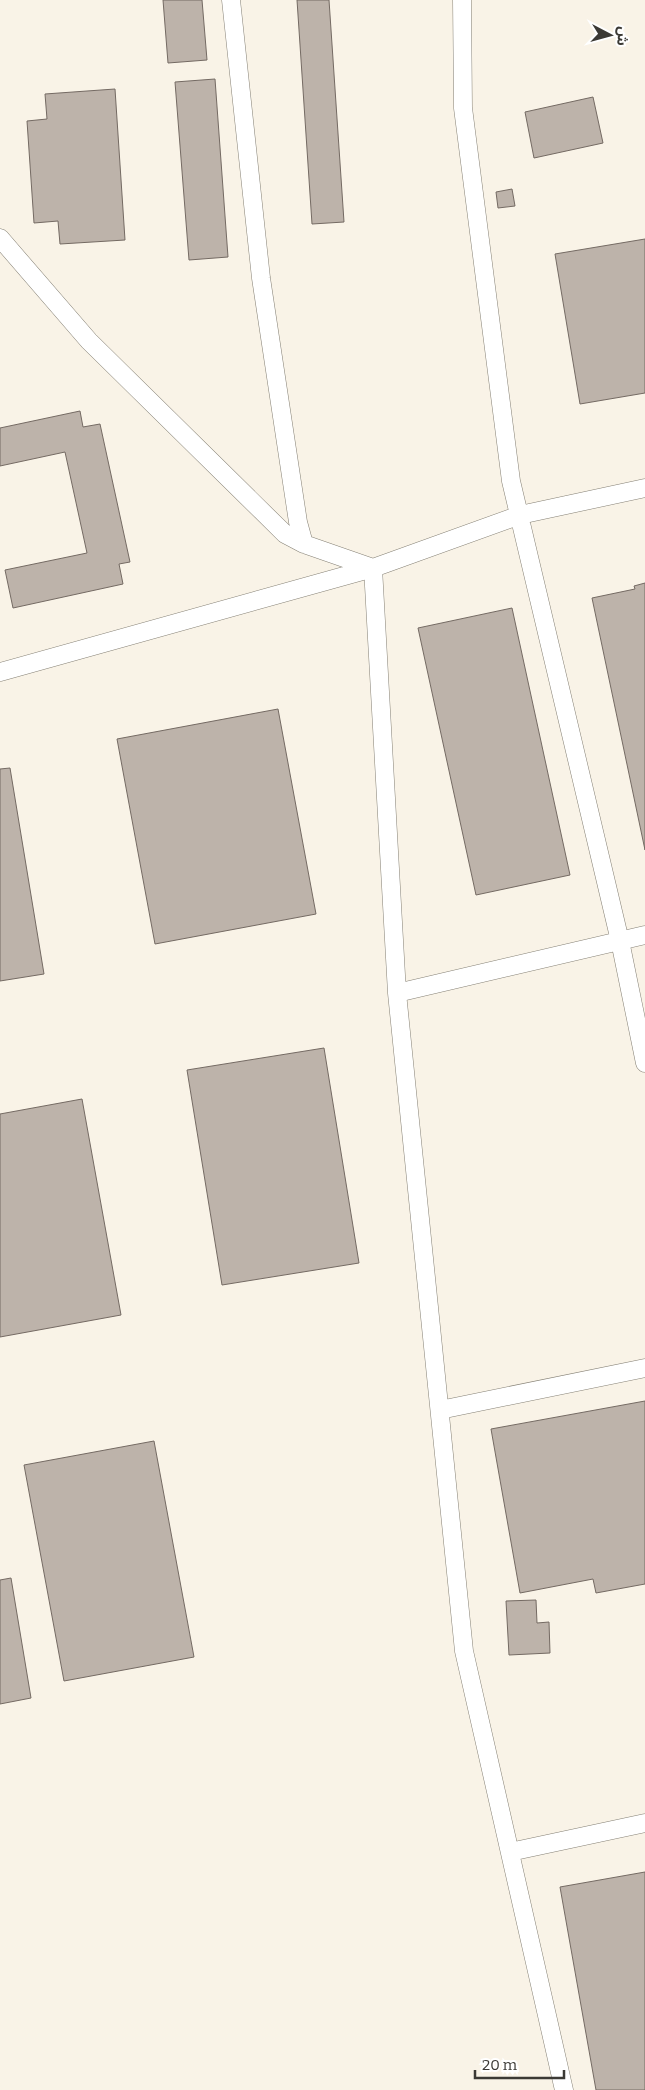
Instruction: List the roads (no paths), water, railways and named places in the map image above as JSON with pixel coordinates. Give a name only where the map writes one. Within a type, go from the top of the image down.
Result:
[{"type":"lane","points":[[232,0],[261,278],[298,522],[304,544]]},
{"type":"lane","points":[[462,0],[463,108],[511,481],[620,941],[645,1063]]},
{"type":"lane","points":[[0,238],[89,341],[285,534],[304,544],[373,568]]},
{"type":"lane","points":[[0,672],[373,568],[520,515],[645,488]]},
{"type":"lane","points":[[373,568],[397,993],[464,1651],[564,2090]]},
{"type":"lane","points":[[397,993],[645,935]]},
{"type":"lane","points":[[440,1410],[645,1368]]},
{"type":"lane","points":[[510,1852],[645,1823]]}]
